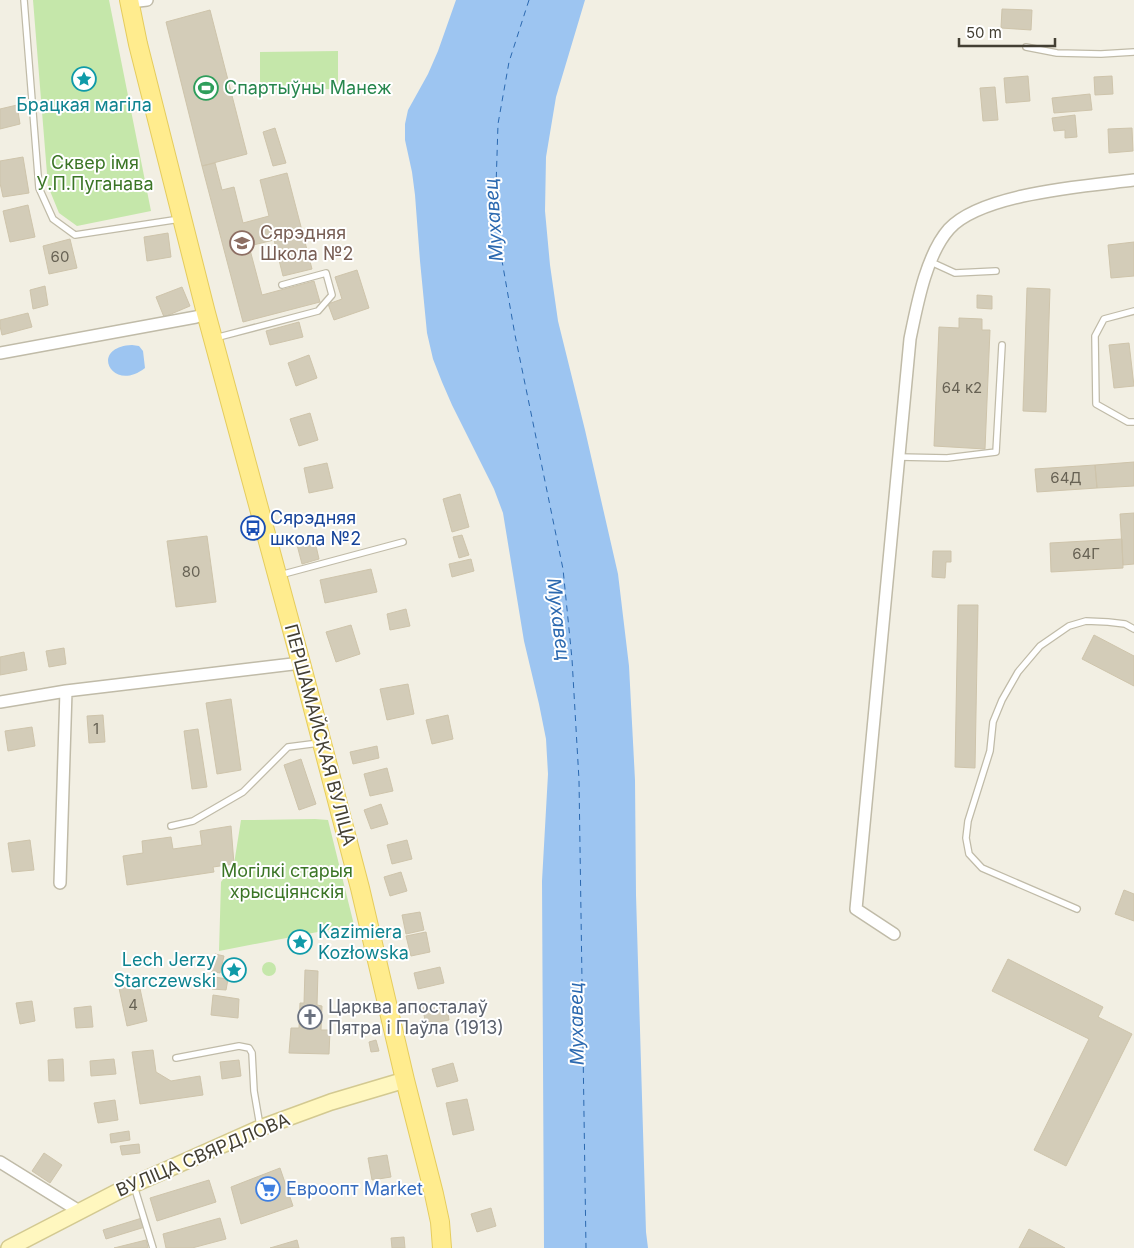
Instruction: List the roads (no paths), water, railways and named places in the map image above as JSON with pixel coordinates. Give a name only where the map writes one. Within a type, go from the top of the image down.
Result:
[{"type":"main road","name":"ПЕРШАМАЙСКАЯ ВУЛІЦА","points":[[135,1],[138,44],[206,313],[360,888],[434,1194],[440,1222],[442,1248]]},
{"type":"main road","name":"ВУЛІЦА СВЯРДЛОВА","points":[[9,1248],[134,1184],[260,1128],[331,1102],[405,1080]]},
{"type":"street","points":[[894,934],[856,909],[910,339],[920,290],[935,250],[950,228],[967,215],[995,203],[1041,192],[1134,180]]},
{"type":"street","points":[[0,353],[206,313]]},
{"type":"street","points":[[0,702],[66,691],[301,663]]},
{"type":"street","points":[[60,883],[66,691]]},
{"type":"street","points":[[0,1162],[79,1211]]},
{"type":"lane","points":[[24,0],[39,188],[53,219],[75,235],[182,218]]},
{"type":"lane","points":[[1026,48],[1056,53],[1101,54],[1134,52]]},
{"type":"lane","points":[[931,262],[955,273],[996,271]]},
{"type":"lane","points":[[213,339],[318,310],[332,295],[326,273],[282,285]]},
{"type":"lane","points":[[1134,311],[1104,319],[1095,336],[1096,404],[1128,422],[1134,422]]},
{"type":"lane","points":[[898,457],[947,458],[996,452],[1002,345]]},
{"type":"lane","points":[[277,575],[403,542]]},
{"type":"lane","points":[[1077,909],[982,868],[969,854],[966,838],[968,821],[990,751],[993,722],[1002,700],[1018,672],[1040,646],[1069,626],[1086,621],[1125,624],[1134,629]]},
{"type":"lane","points":[[171,826],[193,821],[243,792],[288,747],[321,743]]},
{"type":"lane","points":[[176,1058],[239,1046],[249,1048],[252,1053],[254,1091],[260,1128]]},
{"type":"lane","points":[[134,1184],[153,1248]]},
{"type":"water","name":"Мухавец","points":[[456,0],[585,0],[556,97],[546,157],[545,211],[558,321],[618,574],[629,666],[635,780],[636,895],[648,1248],[544,1248],[542,881],[548,774],[546,739],[524,641],[503,513],[494,489],[452,405],[433,359],[427,333],[415,195],[405,140],[405,124],[408,110],[428,74]]},
{"type":"water","points":[[132,345],[139,346],[143,351],[145,368],[133,375],[123,376],[115,373],[110,367],[108,360],[111,353],[119,348]]},
{"type":"place","name":"Брацкая магіла","points":[[84,79]]},
{"type":"place","name":"Спартыўны Манеж","points":[[206,88]]},
{"type":"place","name":"Сярэдняя Школа №2","points":[[242,243]]},
{"type":"place","name":"Сярэдняя школа №2","points":[[253,528]]},
{"type":"place","name":"Kazimiera Kozłowska","points":[[300,942]]},
{"type":"place","name":"Lech Jerzy Starczewski","points":[[234,970]]},
{"type":"place","name":"Царква апосталаў Пятра і Паўла (1913)","points":[[310,1017]]},
{"type":"place","name":"Евроопт Market","points":[[268,1189]]},
{"type":"park label","name":"Сквер імя У.П.Пуганава","points":[[95,173]]},
{"type":"park label","name":"Могілкі старыя хрысціянскія","points":[[287,881]]}]
